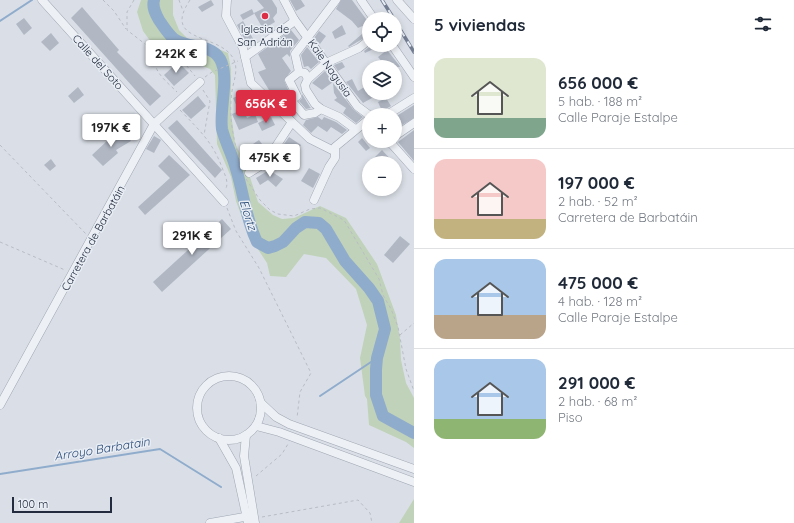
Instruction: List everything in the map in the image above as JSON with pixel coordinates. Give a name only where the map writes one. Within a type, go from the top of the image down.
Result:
[{"type":"street","name":"Calle del Soto","points":[[42,0],[222,199]]},
{"type":"street","points":[[227,0],[226,16],[243,48],[251,83],[310,139],[334,151]]},
{"type":"street","name":"Kale Nagusia","points":[[284,0],[294,19],[357,106],[362,110]]},
{"type":"street","points":[[299,72],[295,54],[309,38],[336,0]]},
{"type":"street","points":[[361,0],[369,12]]},
{"type":"street","points":[[397,0],[414,19]]},
{"type":"street","points":[[245,57],[292,23],[294,19]]},
{"type":"street","points":[[355,129],[339,117],[321,109],[306,90],[305,85],[308,79],[326,63],[362,46]]},
{"type":"street","points":[[397,52],[414,77]]},
{"type":"street","points":[[280,109],[297,96],[290,80],[299,72]]},
{"type":"street","points":[[299,72],[305,73],[308,79]]},
{"type":"street","name":"Carretera de Barbatáin","points":[[0,405],[154,124],[200,82]]},
{"type":"street","points":[[398,108],[414,98]]},
{"type":"street","points":[[292,101],[304,115],[315,113],[321,109]]},
{"type":"street","points":[[246,174],[265,163],[292,122]]},
{"type":"street","points":[[402,131],[414,123]]},
{"type":"street","points":[[314,200],[325,180],[329,167],[335,158],[335,146],[362,124]]},
{"type":"street","points":[[395,148],[414,169]]},
{"type":"street","points":[[234,376],[243,379],[252,385],[258,394],[261,403],[261,411],[256,426],[246,435],[237,439],[228,440],[218,438],[210,433],[203,425],[198,411],[200,396],[206,387],[214,380],[234,376]]},
{"type":"street","points":[[261,403],[276,417],[288,424],[414,469]]},
{"type":"street","points":[[256,426],[279,432],[414,482]]},
{"type":"street","points":[[246,435],[244,456],[251,519]]},
{"type":"street","points":[[218,438],[236,468],[251,519]]},
{"type":"street","points":[[210,523],[251,519]]},
{"type":"path","points":[[103,0],[114,11],[127,30],[145,44],[182,60],[200,82],[210,101],[204,135]]},
{"type":"path","points":[[127,30],[127,12],[134,0]]},
{"type":"path","points":[[179,0],[183,12],[183,20],[186,31],[192,36],[222,46],[232,56],[235,62],[236,72],[230,115],[236,150],[246,174],[260,200],[270,210],[278,214],[294,216],[310,209],[320,208],[337,215],[344,220],[379,279],[383,295],[394,316],[400,335],[406,369],[414,391]]},
{"type":"path","points":[[183,12],[190,0]]},
{"type":"path","points":[[157,50],[153,62],[156,68],[183,99]]},
{"type":"path","points":[[200,82],[212,72],[229,66],[235,62]]},
{"type":"path","points":[[175,105],[204,135],[216,152],[227,180],[226,189],[222,199],[236,231],[259,268],[311,373],[300,392],[297,418]]},
{"type":"path","points":[[0,145],[60,206],[84,234],[92,237]]},
{"type":"path","points":[[0,242],[73,274]]},
{"type":"path","points":[[400,335],[414,323]]},
{"type":"path","points":[[248,482],[282,454],[288,444]]},
{"type":"path","points":[[251,519],[358,500],[370,512],[372,523]]},
{"type":"green space","points":[[141,0],[173,0],[173,15],[179,30],[188,39],[207,44],[228,53],[231,69],[231,113],[235,143],[247,168],[258,202],[273,215],[282,219],[294,218],[320,206],[346,218],[377,264],[396,315],[400,339],[401,360],[406,383],[414,398],[414,448],[406,442],[369,425],[367,399],[365,396],[360,358],[367,325],[356,289],[326,258],[304,254],[286,277],[270,276],[267,263],[248,234],[236,201],[231,177],[217,144],[215,75],[210,69],[154,46],[143,31],[137,12]]},
{"type":"green space","points":[[414,499],[414,523],[399,523]]},
{"type":"building","points":[[211,0],[214,5],[202,12],[198,7]]},
{"type":"building","name":"Iglesia de San Adrián","points":[[257,0],[272,0],[277,8],[277,13],[273,18],[275,22],[263,29],[254,13],[264,8]]},
{"type":"building","points":[[290,0],[301,0],[305,6],[296,11]]},
{"type":"building","points":[[341,0],[352,0],[362,14],[362,26],[358,28],[352,21],[336,9]]},
{"type":"building","points":[[82,7],[119,50],[117,52],[161,96],[150,106],[71,18]]},
{"type":"building","points":[[252,9],[254,14],[243,20],[240,15]]},
{"type":"building","points":[[24,18],[32,28],[24,35],[16,24]]},
{"type":"building","points":[[243,21],[255,42],[248,46],[237,25]]},
{"type":"building","points":[[342,25],[346,34],[335,39],[332,32]]},
{"type":"building","points":[[291,30],[299,40],[290,51],[290,57],[287,54],[282,58],[291,71],[284,80],[290,94],[279,102],[272,95],[258,72],[266,69],[258,54]]},
{"type":"building","points":[[319,31],[326,36],[320,44],[314,38]]},
{"type":"building","points":[[51,33],[59,43],[50,51],[41,42]]},
{"type":"building","points":[[362,34],[362,39],[349,47],[348,46]]},
{"type":"building","points":[[307,47],[319,62],[311,69],[308,66],[304,67],[301,55]]},
{"type":"building","points":[[384,52],[389,52],[395,60],[380,60],[378,57]]},
{"type":"building","points":[[178,62],[189,73],[174,86],[164,75]]},
{"type":"building","points":[[342,62],[345,67],[338,71],[334,65]]},
{"type":"building","points":[[325,71],[333,82],[322,90],[312,83]]},
{"type":"building","points":[[352,79],[358,91],[362,88],[362,100],[368,100],[363,103],[346,82]]},
{"type":"building","points":[[333,83],[353,109],[362,118],[356,123],[343,113],[346,108],[334,100],[337,98],[334,93]]},
{"type":"building","points":[[78,87],[84,95],[74,103],[68,96]]},
{"type":"building","points":[[302,94],[311,108],[306,109],[299,101],[302,98]]},
{"type":"building","points":[[240,95],[244,105],[242,106],[247,118],[255,114],[258,122],[239,130],[232,114],[239,111],[233,98]]},
{"type":"building","points":[[198,96],[206,106],[191,119],[182,110]]},
{"type":"building","points":[[387,100],[391,106],[387,108],[381,108],[378,102]]},
{"type":"building","points":[[414,105],[414,118],[402,125],[402,113]]},
{"type":"building","points":[[271,117],[275,125],[262,131],[258,123]]},
{"type":"building","points":[[318,117],[322,120],[324,117],[336,122],[347,130],[342,134],[331,127],[327,132],[318,126],[311,133],[303,125],[306,120]]},
{"type":"building","points":[[177,120],[222,170],[215,178],[168,128]]},
{"type":"building","points":[[414,130],[414,161],[402,147],[402,139]]},
{"type":"building","points":[[125,131],[131,141],[116,150],[118,153],[103,166],[92,155],[107,141]]},
{"type":"building","points":[[154,136],[161,140],[154,153],[146,149]]},
{"type":"building","points":[[289,137],[301,145],[296,153],[284,144]]},
{"type":"building","points":[[362,138],[362,146],[358,142]]},
{"type":"building","points":[[259,140],[266,149],[257,156],[250,146]]},
{"type":"building","points":[[363,148],[370,148],[366,151]]},
{"type":"building","points":[[382,150],[388,156],[376,156]]},
{"type":"building","points":[[169,155],[190,175],[145,215],[138,207],[170,178],[158,166]]},
{"type":"building","points":[[51,159],[56,166],[50,171],[44,165]]},
{"type":"building","points":[[309,168],[320,174],[313,188],[301,181]]},
{"type":"building","points":[[269,170],[283,179],[276,187],[268,180],[260,185],[256,178]]},
{"type":"building","points":[[222,219],[231,229],[162,292],[153,282]]},
{"type":"building","points":[[400,236],[410,244],[393,263],[384,255]]},
{"type":"waterway","points":[[0,21],[32,0]]},
{"type":"waterway","name":"Elortz","points":[[154,0],[153,3],[156,15],[174,39],[185,44],[205,48],[211,51],[216,54],[223,66],[224,84],[221,121],[222,129],[235,164],[247,215],[257,242],[268,248],[275,246],[283,242],[296,228],[305,222],[319,223],[326,229],[345,261],[369,288],[378,301],[385,329],[377,358],[376,395],[383,416],[414,433]]},
{"type":"waterway","name":"Arroyo Barbatain","points":[[320,396],[377,358]]},
{"type":"waterway","name":"Arroyo Barbatain","points":[[0,474],[160,449],[221,487]]},
{"type":"railway","points":[[382,0],[390,12]]},
{"type":"railway","points":[[402,32],[414,52]]},
{"type":"place","name":"Iglesia de San Adrián","points":[[265,16]]}]
